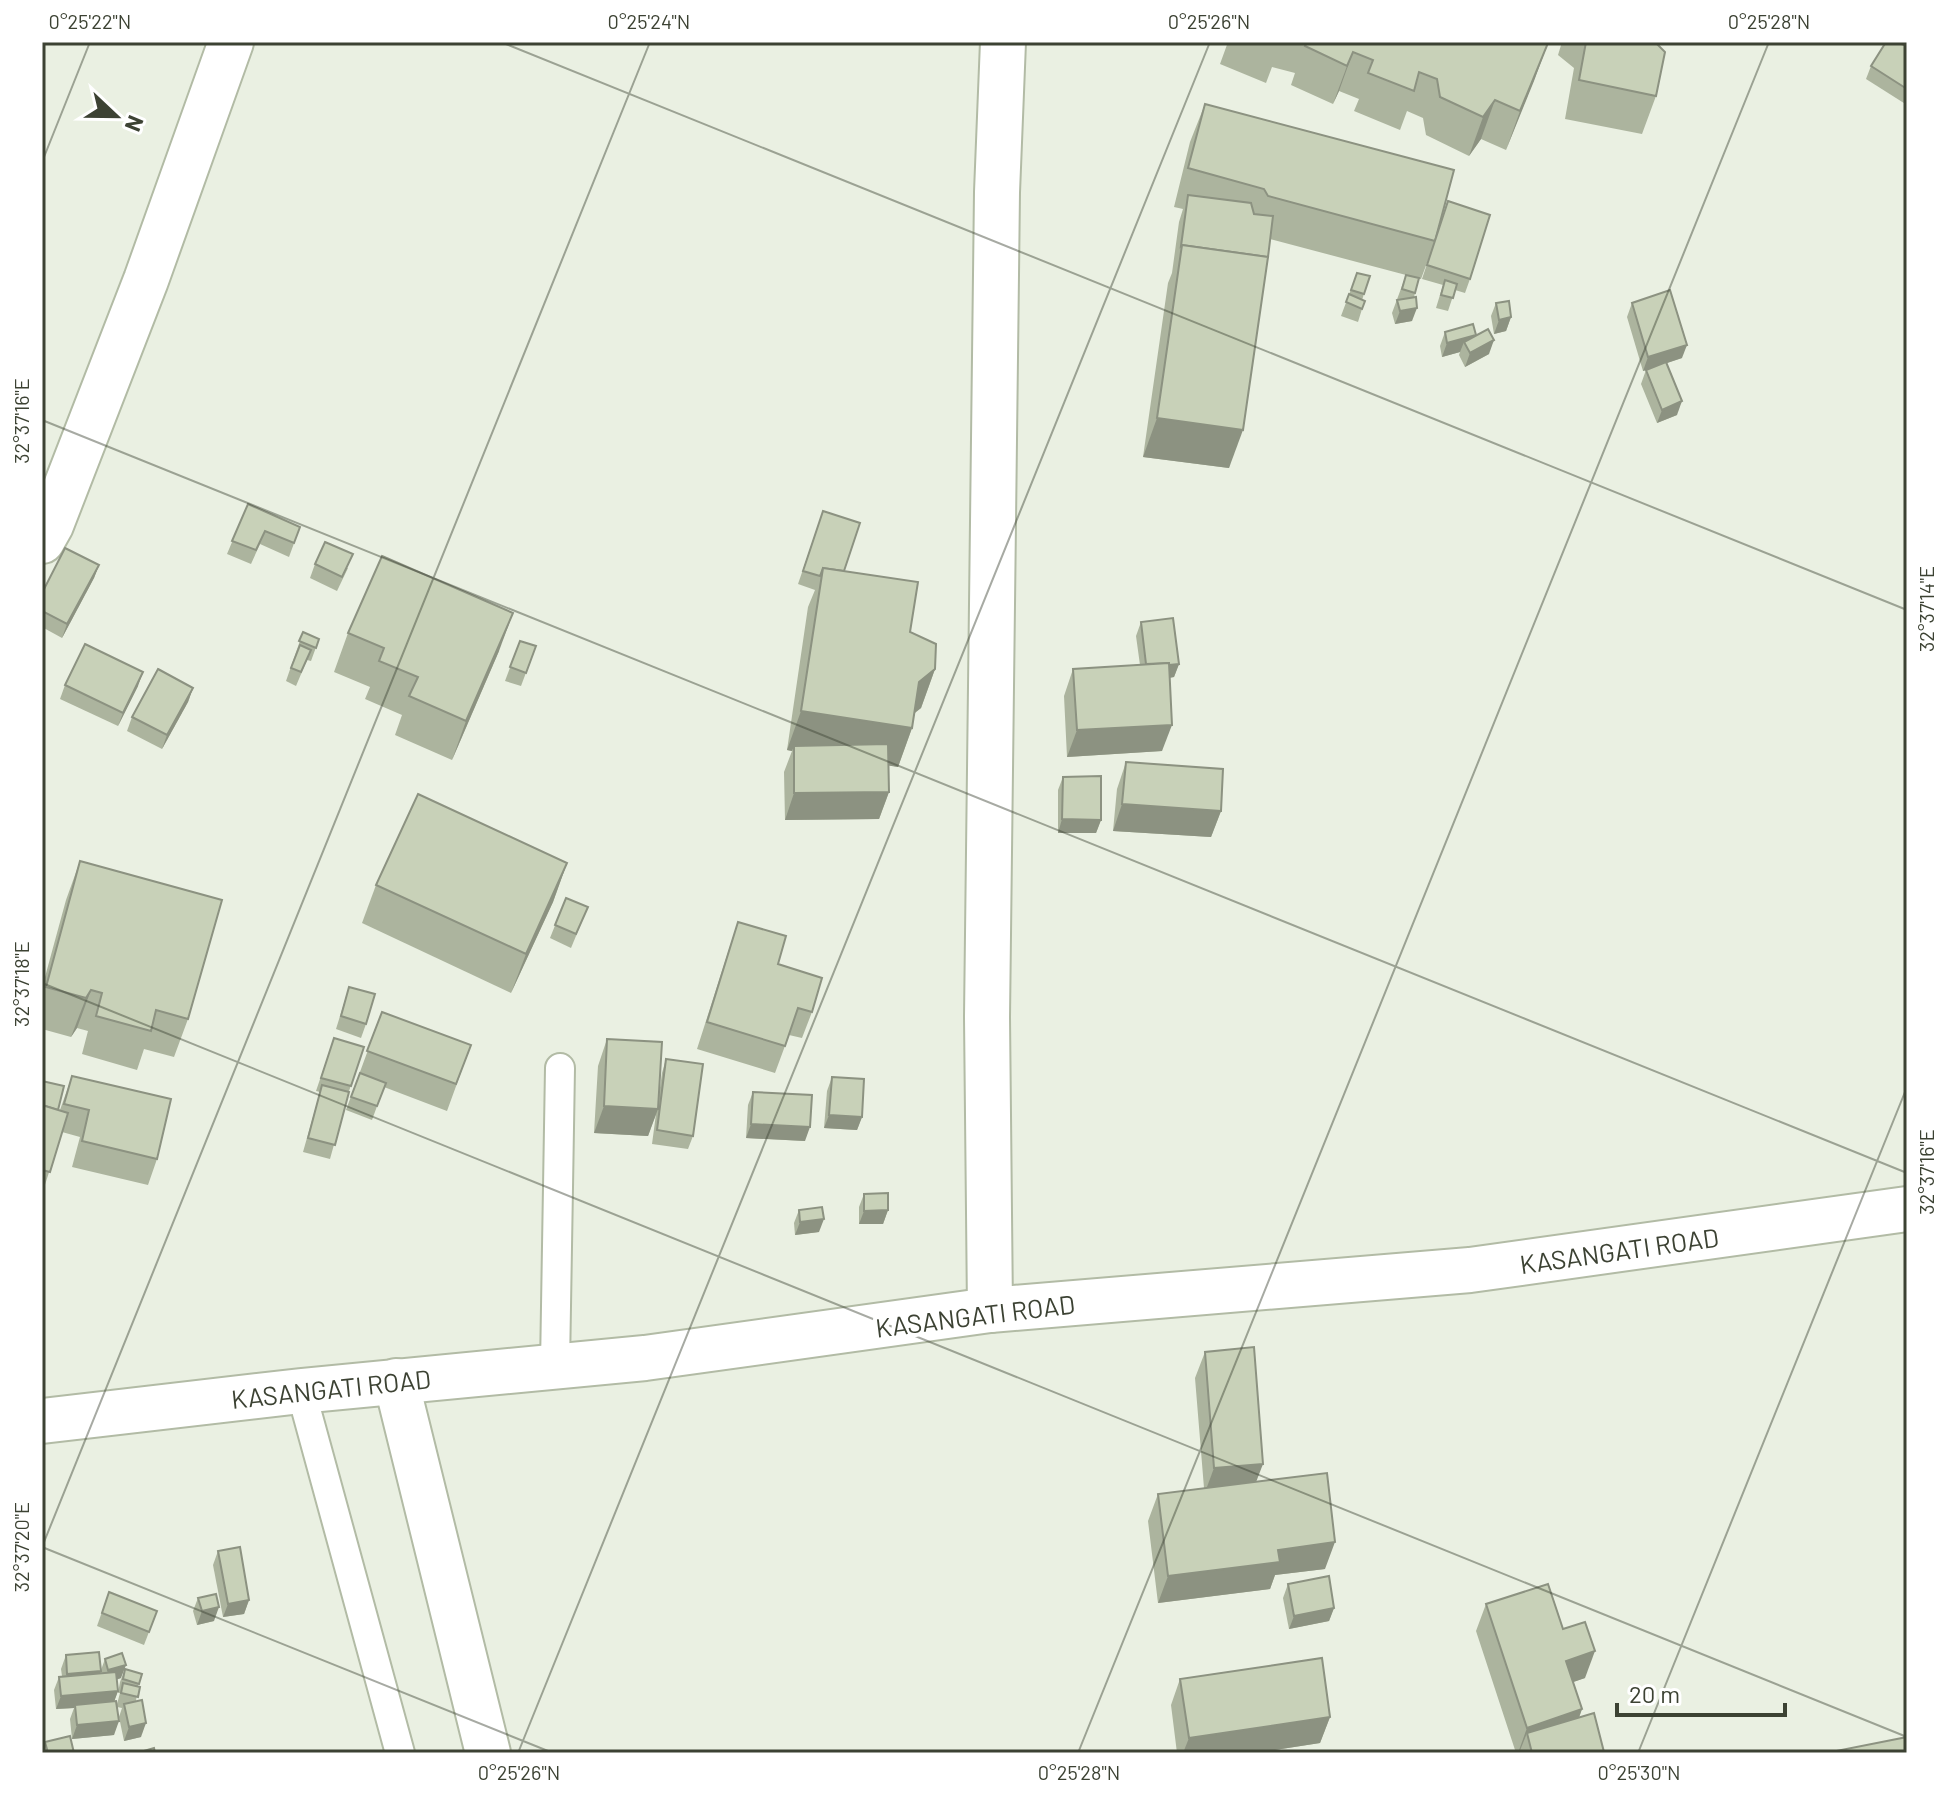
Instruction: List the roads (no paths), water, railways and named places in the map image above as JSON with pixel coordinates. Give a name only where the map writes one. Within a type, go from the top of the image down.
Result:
[{"type":"street","points":[[42,541],[51,525],[146,280],[231,42]]},
{"type":"street","points":[[990,1310],[987,1017],[997,192],[1003,42]]},
{"type":"street","name":"KASANGATI ROAD","points":[[42,1421],[396,1381],[645,1358],[990,1310],[1470,1270],[1907,1209]]},
{"type":"street","points":[[396,1381],[488,1753]]},
{"type":"lane","points":[[555,1366],[560,1068]]},
{"type":"lane","points":[[301,1391],[400,1753]]}]
